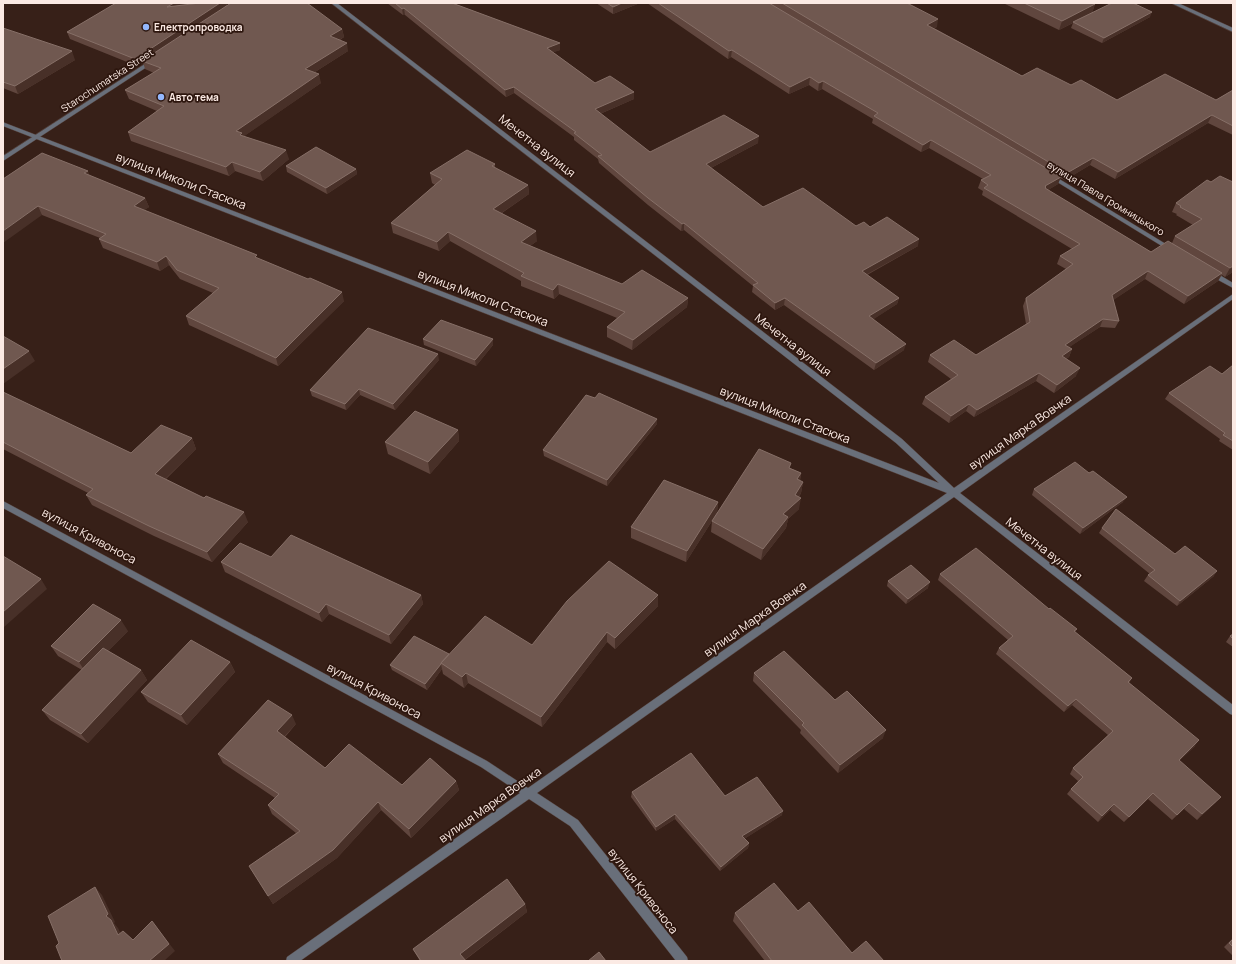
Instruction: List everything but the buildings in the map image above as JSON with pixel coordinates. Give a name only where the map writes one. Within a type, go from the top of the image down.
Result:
[{"type":"street","name":"Мечетна вулиця","points":[[334,3],[899,440],[954,493],[1233,711]]},
{"type":"street","points":[[1174,3],[1233,30]]},
{"type":"street","name":"Starochumatska Street","points":[[3,159],[155,59]]},
{"type":"street","name":"вулиця Миколи Стасюка","points":[[3,124],[954,493]]},
{"type":"street","name":"вулиця Павла Громницького","points":[[1044,172],[1179,254]]},
{"type":"street","points":[[1206,270],[1233,286]]},
{"type":"street","name":"вулиця Марка Вовчка","points":[[291,961],[1233,296]]},
{"type":"street","name":"вулиця Кривоноса","points":[[3,504],[484,764],[574,823],[683,961]]},
{"type":"place","name":"Електропроводка","points":[[146,27]]},
{"type":"place","name":"Авто тема","points":[[161,97]]}]
